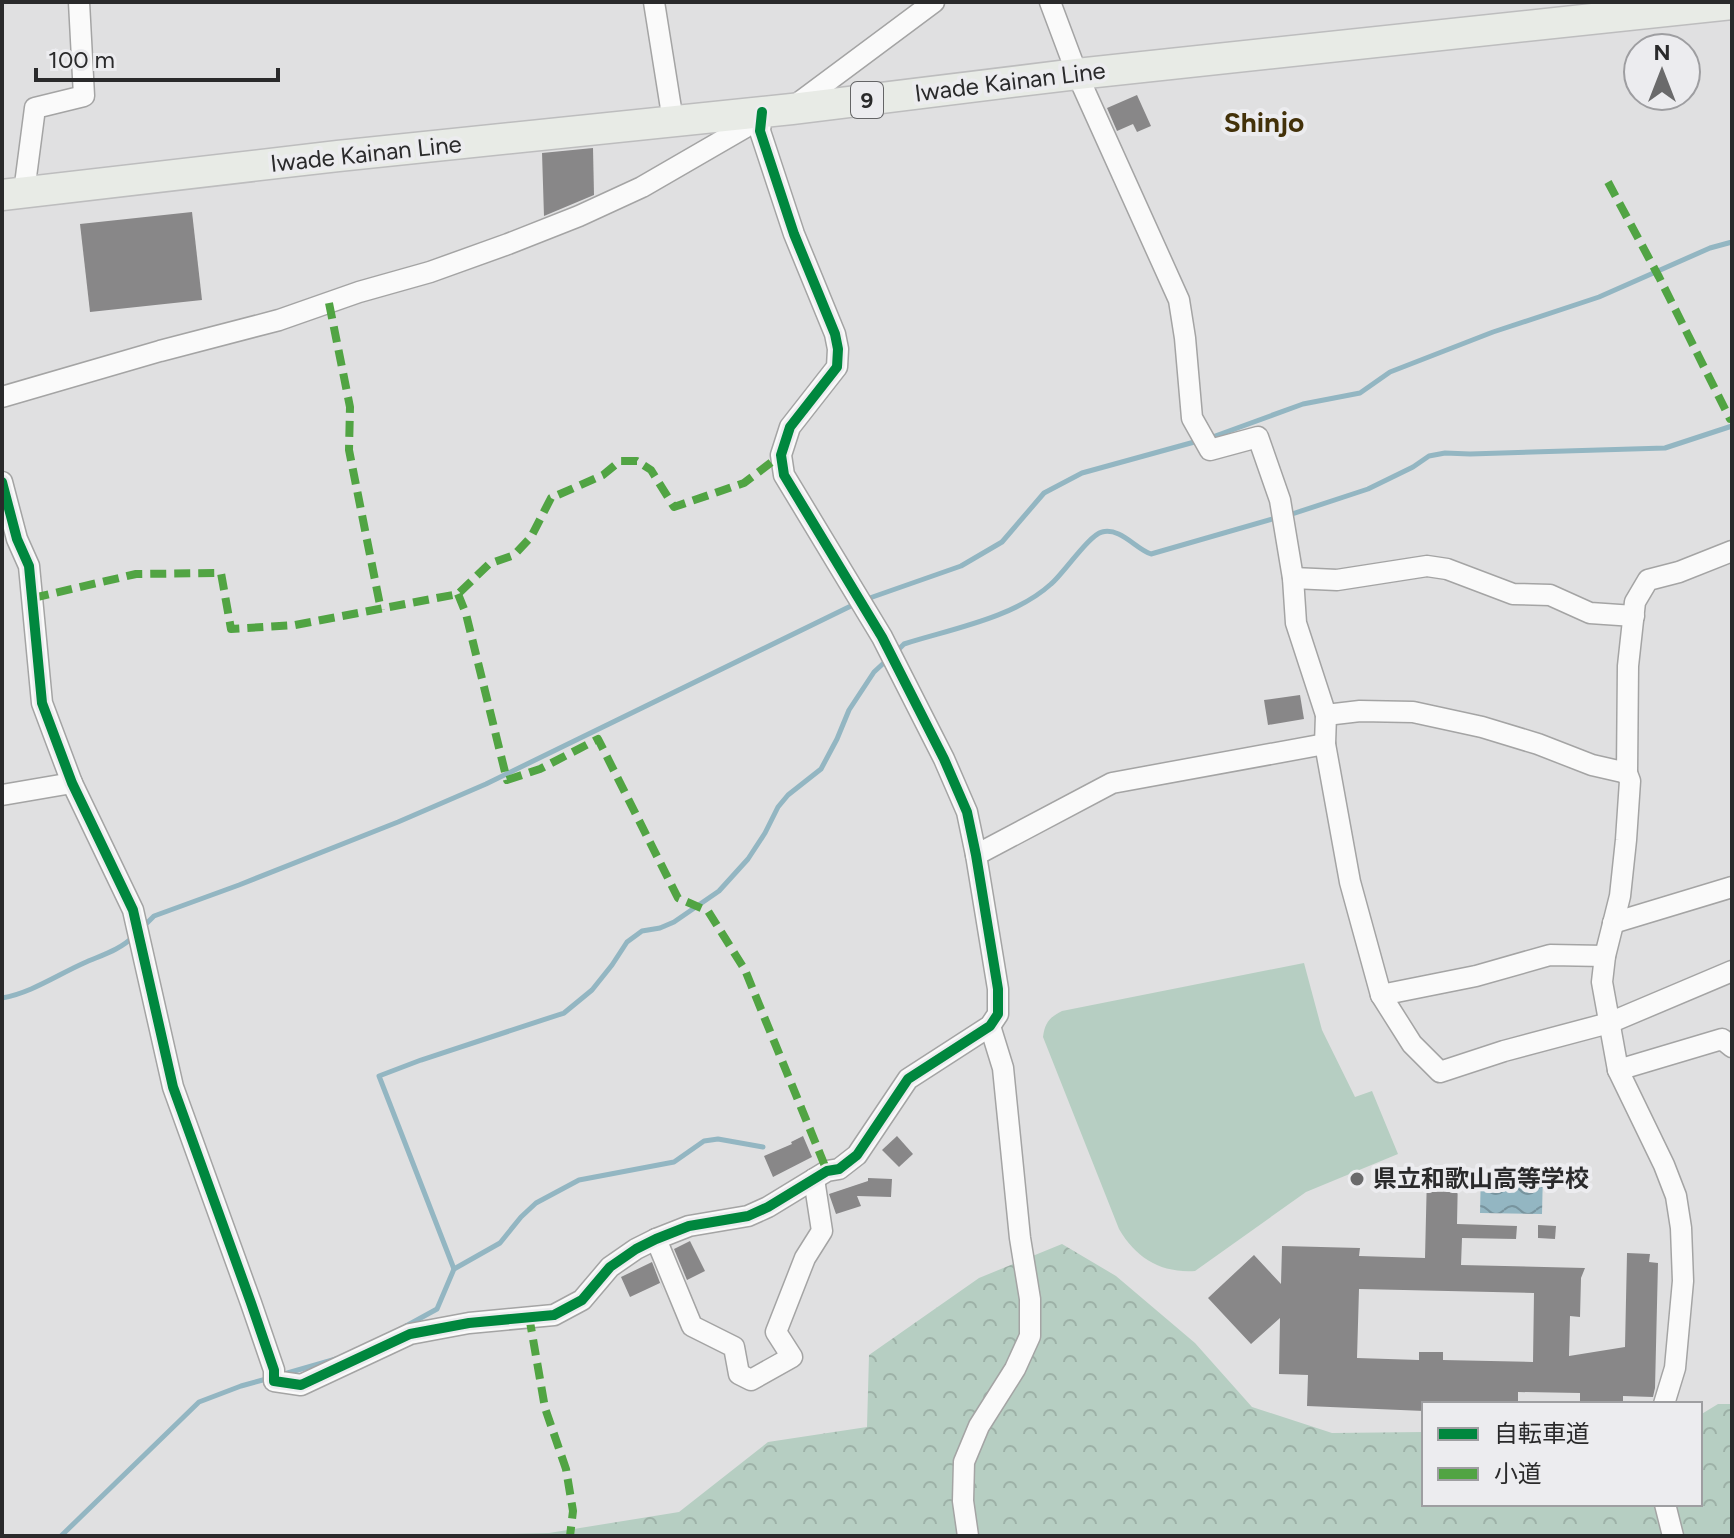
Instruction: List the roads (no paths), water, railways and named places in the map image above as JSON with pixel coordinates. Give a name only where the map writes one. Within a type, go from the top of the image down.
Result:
[{"type":"main road","name":"Iwade Kainan Line","points":[[13,193],[1732,4]]},
{"type":"street","points":[[13,193],[35,108],[84,96],[79,2]]},
{"type":"street","points":[[654,2],[673,121]]},
{"type":"street","points":[[2,397],[144,355],[279,320],[359,292],[430,272],[579,216],[642,187],[777,110],[934,2]]},
{"type":"street","points":[[1050,2],[1077,74],[1179,300],[1192,418],[1210,450],[1258,437],[1280,500],[1293,578],[1296,623],[1326,715],[1325,744],[1350,882],[1381,995],[1412,1044],[1440,1072],[1609,1023],[1732,971]]},
{"type":"street","points":[[2,482],[17,539],[29,566],[42,703],[72,783],[133,910],[173,1087],[256,1316],[274,1370],[274,1381],[301,1385],[410,1334],[469,1323],[554,1315],[582,1300],[610,1267],[636,1249],[689,1226],[748,1216],[827,1171],[839,1169],[857,1155],[908,1079],[990,1026],[998,1014],[998,989],[967,812],[882,637],[784,475],[781,455],[790,427],[837,367],[838,349],[835,334],[794,234],[760,131],[777,110]]},
{"type":"street","points":[[1665,1402],[1675,1368],[1683,1281],[1681,1228],[1676,1196],[1664,1165],[1618,1070],[1602,982],[1620,896],[1626,840],[1630,781],[1627,773],[1628,666],[1635,602],[1648,580],[1679,572],[1732,551]]},
{"type":"street","points":[[1293,578],[1337,580],[1427,566],[1447,569],[1513,594],[1550,595],[1590,613],[1634,616]]},
{"type":"street","points":[[1326,715],[1360,711],[1413,712],[1482,727],[1592,765],[1627,773]]},
{"type":"street","points":[[976,855],[1112,783],[1325,744]]},
{"type":"street","points":[[2,795],[72,783]]},
{"type":"street","points":[[1613,923],[1732,887]]},
{"type":"street","points":[[1381,995],[1476,976],[1550,955],[1605,956]]},
{"type":"street","points":[[968,1536],[963,1501],[964,1462],[979,1426],[1015,1369],[1030,1336],[1030,1299],[1020,1238],[1003,1068],[990,1026]]},
{"type":"street","points":[[1618,1070],[1712,1041],[1722,1039],[1732,1047]]},
{"type":"street","points":[[656,1239],[692,1326],[734,1347],[739,1374],[751,1380],[792,1357],[776,1332],[805,1258],[822,1231],[814,1179]]},
{"type":"street","points":[[1666,1506],[1673,1536]]},
{"type":"water","points":[[1481,1169],[1543,1171],[1542,1214],[1480,1213]]},
{"type":"waterway","points":[[1207,439],[1303,404],[1360,393],[1390,372],[1493,332],[1599,297],[1710,248],[1732,242]]},
{"type":"waterway","points":[[1286,516],[1368,489],[1429,456],[1445,453],[1665,448],[1732,426]]},
{"type":"waterway","points":[[864,600],[961,566],[1002,542],[1044,493],[1082,473],[1198,441]]},
{"type":"waterway","points":[[897,651],[904,644],[1019,606],[1051,584],[1090,540],[1102,532],[1121,535],[1151,554],[1276,518]]},
{"type":"waterway","points":[[144,926],[154,916],[398,822],[486,784],[855,604]]},
{"type":"waterway","points":[[454,1269],[379,1076],[564,1013],[592,990],[627,942],[642,931],[674,922],[719,891],[748,859],[788,795],[821,769],[849,710],[874,672],[887,660]]},
{"type":"waterway","points":[[2,998],[23,992],[117,949],[134,936]]},
{"type":"waterway","points":[[406,1326],[437,1309],[454,1269],[500,1243],[536,1203],[579,1180],[674,1162],[704,1141],[718,1139],[763,1147]]},
{"type":"waterway","points":[[284,1374],[336,1359]]},
{"type":"waterway","points":[[61,1536],[199,1402],[270,1378]]},
{"type":"place","name":"県立和歌山高等学校","points":[[1357,1179]]},
{"type":"district","name":"Shinjo","points":[[1264,122]]}]
